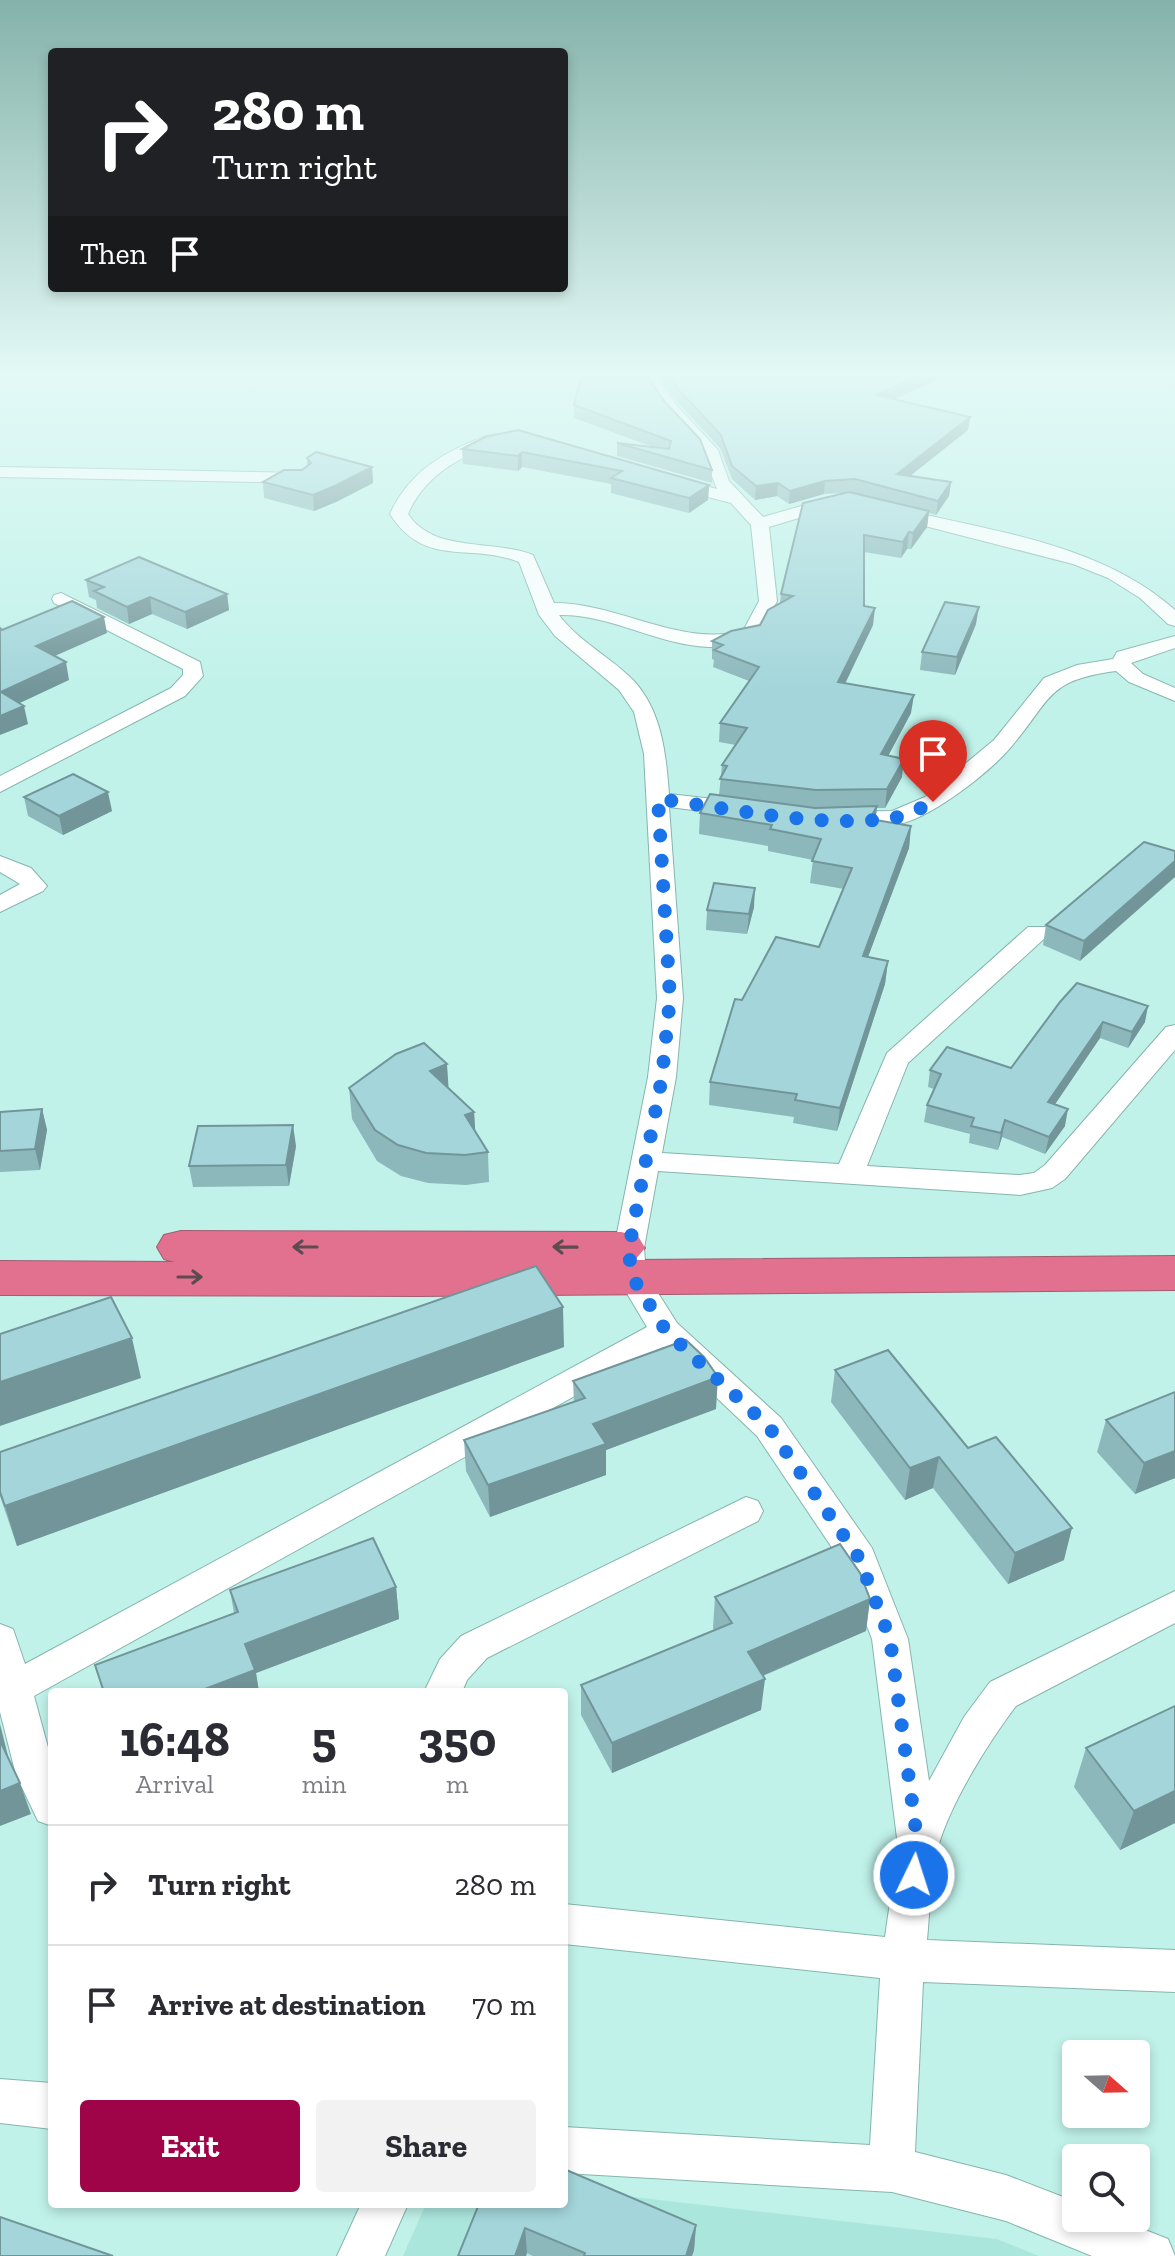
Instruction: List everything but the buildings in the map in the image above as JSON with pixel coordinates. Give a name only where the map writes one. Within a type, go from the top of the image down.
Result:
[{"type":"highway","points":[[0,1250],[500,1246],[630,1262],[1175,1273]]},
{"type":"highway","points":[[0,1278],[535,1278],[630,1262],[1175,1246]]},
{"type":"street","points":[[421,482],[411,490],[399,514],[404,527],[416,538],[434,545],[501,548],[527,559],[547,609],[562,632],[627,686],[644,712],[655,754],[670,998],[662,1077],[630,1262],[666,1331],[769,1427],[859,1558],[890,1639],[918,1846],[903,1960],[894,2084],[892,2169]]},
{"type":"street","points":[[674,482],[739,500]]},
{"type":"street","points":[[547,609],[592,611],[702,642],[736,640],[751,635],[768,601],[760,524],[721,482]]},
{"type":"street","points":[[760,524],[834,501],[859,502]]},
{"type":"street","points":[[880,508],[1029,545],[1083,562],[1136,586],[1175,620]]},
{"type":"street","points":[[0,785],[178,692],[193,676],[193,666],[61,599]]},
{"type":"street","points":[[1120,664],[1124,656],[1175,642]]},
{"type":"street","points":[[814,819],[895,818],[933,802],[1002,745],[1051,682],[1084,669],[1120,664],[1136,678],[1175,695]]},
{"type":"street","points":[[658,799],[767,813]]},
{"type":"street","points":[[0,863],[23,873],[35,886],[0,905]]},
{"type":"street","points":[[849,1174],[896,1059],[1037,932]]},
{"type":"street","points":[[647,1161],[1020,1185],[1042,1181],[1055,1172],[1175,1033]]},
{"type":"street","points":[[468,1308],[535,1278]]},
{"type":"street","points":[[15,1688],[666,1331]]},
{"type":"street","points":[[445,1688],[453,1670],[474,1647],[746,1511]]},
{"type":"street","points":[[918,1846],[986,1714],[1003,1694],[1175,1606]]},
{"type":"street","points":[[0,1640],[36,1775],[48,1800]]},
{"type":"street","points":[[568,1924],[903,1960],[1175,1971]]},
{"type":"street","points":[[0,2101],[48,2106]]},
{"type":"street","points":[[568,2150],[892,2169],[1006,2198],[1151,2256]]},
{"type":"street","points":[[361,2256],[383,2208]]},
{"type":"shaded area","points":[[568,2189],[997,2239],[1039,2256],[403,2256],[424,2208],[568,2208]]},
{"type":"route","points":[[914,1875],[918,1846],[890,1639],[859,1558],[769,1427],[666,1331],[631,1275],[629,1248],[662,1077],[670,998],[658,799],[814,819],[865,820],[895,818],[933,802]]}]
